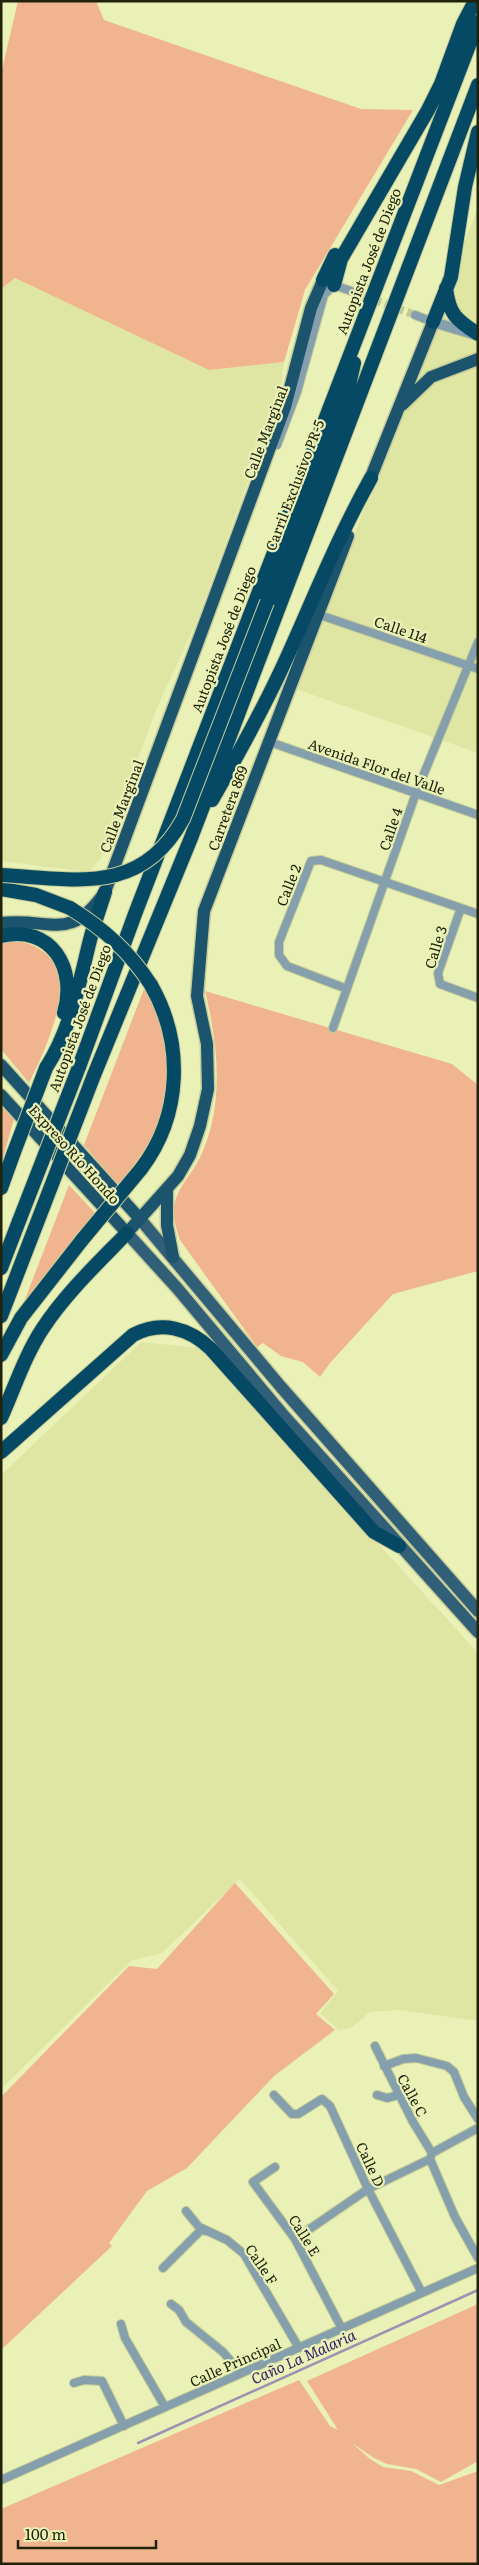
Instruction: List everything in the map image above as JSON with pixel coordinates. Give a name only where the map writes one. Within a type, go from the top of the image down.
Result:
[{"type":"highway","points":[[329,282],[428,110],[476,1]]},
{"type":"highway","name":"Autopista José de Diego","points":[[1,1268],[79,1067],[138,904],[478,22]]},
{"type":"highway","points":[[1,1316],[94,1075],[190,838],[387,318],[478,85]]},
{"type":"highway","points":[[433,322],[450,277],[465,188],[478,132]]},
{"type":"highway","name":"Calle Marginal","points":[[1,924],[67,925],[83,918],[105,892],[219,590],[222,574],[286,407],[308,318],[329,282]]},
{"type":"highway","points":[[446,288],[448,305],[454,317],[478,335]]},
{"type":"highway","points":[[348,390],[366,312]]},
{"type":"highway","points":[[348,390],[387,318]]},
{"type":"highway","name":"Carretera 869","points":[[127,1233],[166,1189],[190,1155],[200,1126],[208,1089],[207,1044],[197,996],[204,911],[317,614],[433,322]]},
{"type":"highway","points":[[399,408],[431,377],[478,358]]},
{"type":"highway","name":"Carril Exclusivo PR-5","points":[[1,876],[96,879],[116,876],[144,864],[166,844],[183,819],[348,390]]},
{"type":"highway","points":[[190,838],[248,736],[287,657],[346,521],[370,478]]},
{"type":"highway","points":[[1,889],[36,895],[70,908],[113,938],[135,960],[160,1000],[170,1034],[174,1080],[172,1103],[156,1146],[141,1169],[21,1318],[1,1355]]},
{"type":"highway","points":[[46,1068],[56,1054],[76,1000],[90,938],[105,892]]},
{"type":"highway","points":[[1,936],[27,935],[42,941],[57,954],[66,972],[68,989],[66,1004],[49,1051],[46,1068],[1,1188]]},
{"type":"highway","name":"Expreso Río Hondo","points":[[1,1065],[140,1219]]},
{"type":"highway","name":"Expreso Río Hondo","points":[[1,1095],[127,1233]]},
{"type":"highway","points":[[166,1189],[167,1225],[173,1257]]},
{"type":"highway","points":[[1,1418],[32,1346],[42,1329],[72,1291],[127,1233]]},
{"type":"highway","points":[[1,1452],[133,1335],[154,1327],[174,1328],[194,1335],[211,1349],[374,1532],[399,1546]]},
{"type":"main road","points":[[140,1219],[281,1387],[478,1611]]},
{"type":"main road","points":[[127,1233],[177,1288],[303,1437],[478,1632]]},
{"type":"main road","points":[[303,1437],[318,1445],[367,1498],[379,1500]]},
{"type":"street","points":[[329,282],[351,291]]},
{"type":"street","points":[[415,315],[478,335]]},
{"type":"street","name":"Calle 114","points":[[317,614],[478,669]]},
{"type":"street","name":"Calle 4","points":[[333,1028],[416,793],[478,642]]},
{"type":"street","name":"Avenida Flor del Valle","points":[[268,741],[478,815]]},
{"type":"street","name":"Calle 2","points":[[347,989],[286,966],[279,955],[279,942],[311,861],[321,860],[478,914]]},
{"type":"street","name":"Calle 3","points":[[461,908],[438,974],[440,984],[478,998]]},
{"type":"street","name":"Calle C","points":[[375,2046],[431,2156],[455,2217],[478,2258]]},
{"type":"street","points":[[384,2066],[402,2059],[416,2058],[447,2066],[454,2072],[464,2097],[478,2119]]},
{"type":"street","points":[[377,2094],[387,2098],[399,2095]]},
{"type":"street","name":"Calle D","points":[[274,2095],[292,2114],[298,2114],[322,2100],[330,2106],[368,2189],[422,2293]]},
{"type":"street","points":[[295,2238],[368,2189],[431,2156],[478,2128]]},
{"type":"street","name":"Calle E","points":[[275,2167],[253,2182],[295,2238],[342,2329]]},
{"type":"street","name":"Calle F","points":[[186,2211],[199,2227],[228,2240],[244,2254],[299,2348]]},
{"type":"street","points":[[163,2268],[201,2230],[208,2232]]},
{"type":"street","name":"Calle Principal","points":[[1,2480],[478,2268]]},
{"type":"street","points":[[171,2304],[179,2310],[186,2322],[223,2352],[241,2373]]},
{"type":"street","points":[[121,2324],[125,2338],[165,2407]]},
{"type":"street","points":[[74,2383],[84,2380],[102,2381],[124,2426]]},
{"type":"shaded area","points":[[18,1],[96,1],[104,20],[361,109],[413,110],[305,290],[284,362],[209,370],[15,278],[1,289],[1,74]]},
{"type":"shaded area","points":[[478,207],[478,753],[296,689]]},
{"type":"shaded area","points":[[15,278],[209,370],[284,362],[280,394],[196,623],[156,710],[102,857],[89,872],[1,861],[1,289]]},
{"type":"shaded area","points":[[16,941],[39,949],[53,962],[59,980],[59,1000],[54,1022],[47,1044],[29,1083],[1,1049],[1,942]]},
{"type":"shaded area","points":[[144,989],[156,1009],[161,1022],[168,1063],[168,1083],[160,1119],[152,1136],[143,1153],[118,1185],[84,1145]]},
{"type":"shaded area","points":[[205,991],[452,1064],[478,1085],[478,1271],[393,1294],[330,1363],[320,1377],[303,1362],[281,1356],[263,1343],[257,1347],[180,1240],[175,1223],[174,1206],[180,1189],[203,1150],[211,1127],[216,1093],[215,1042]]},
{"type":"shaded area","points":[[1,1104],[14,1119],[1,1165]]},
{"type":"shaded area","points":[[69,1185],[95,1213],[24,1302]]},
{"type":"shaded area","points":[[141,1342],[200,1348],[478,1653],[478,2021],[400,2010],[370,2012],[351,2028],[339,2030],[320,2013],[338,1991],[240,1879],[162,1953],[131,1961],[1,2089],[1,1475]]},
{"type":"shaded area","points":[[235,1883],[334,1994],[316,2014],[335,2030],[274,2076],[187,2168],[147,2191],[109,2243],[112,2246],[1,2350],[1,2097],[129,1966],[157,1969]]},
{"type":"shaded area","points":[[478,2304],[478,2461],[441,2482],[416,2469],[387,2464],[374,2458],[352,2443],[370,2459],[383,2467],[411,2471],[439,2485],[478,2471],[478,2564],[1,2564],[1,2509],[299,2380],[330,2426],[338,2430],[307,2381]]},
{"type":"waterway","name":"Caño La Malaria","points":[[138,2443],[478,2290]]},
{"type":"tunnel","points":[[351,291],[415,315]]}]
